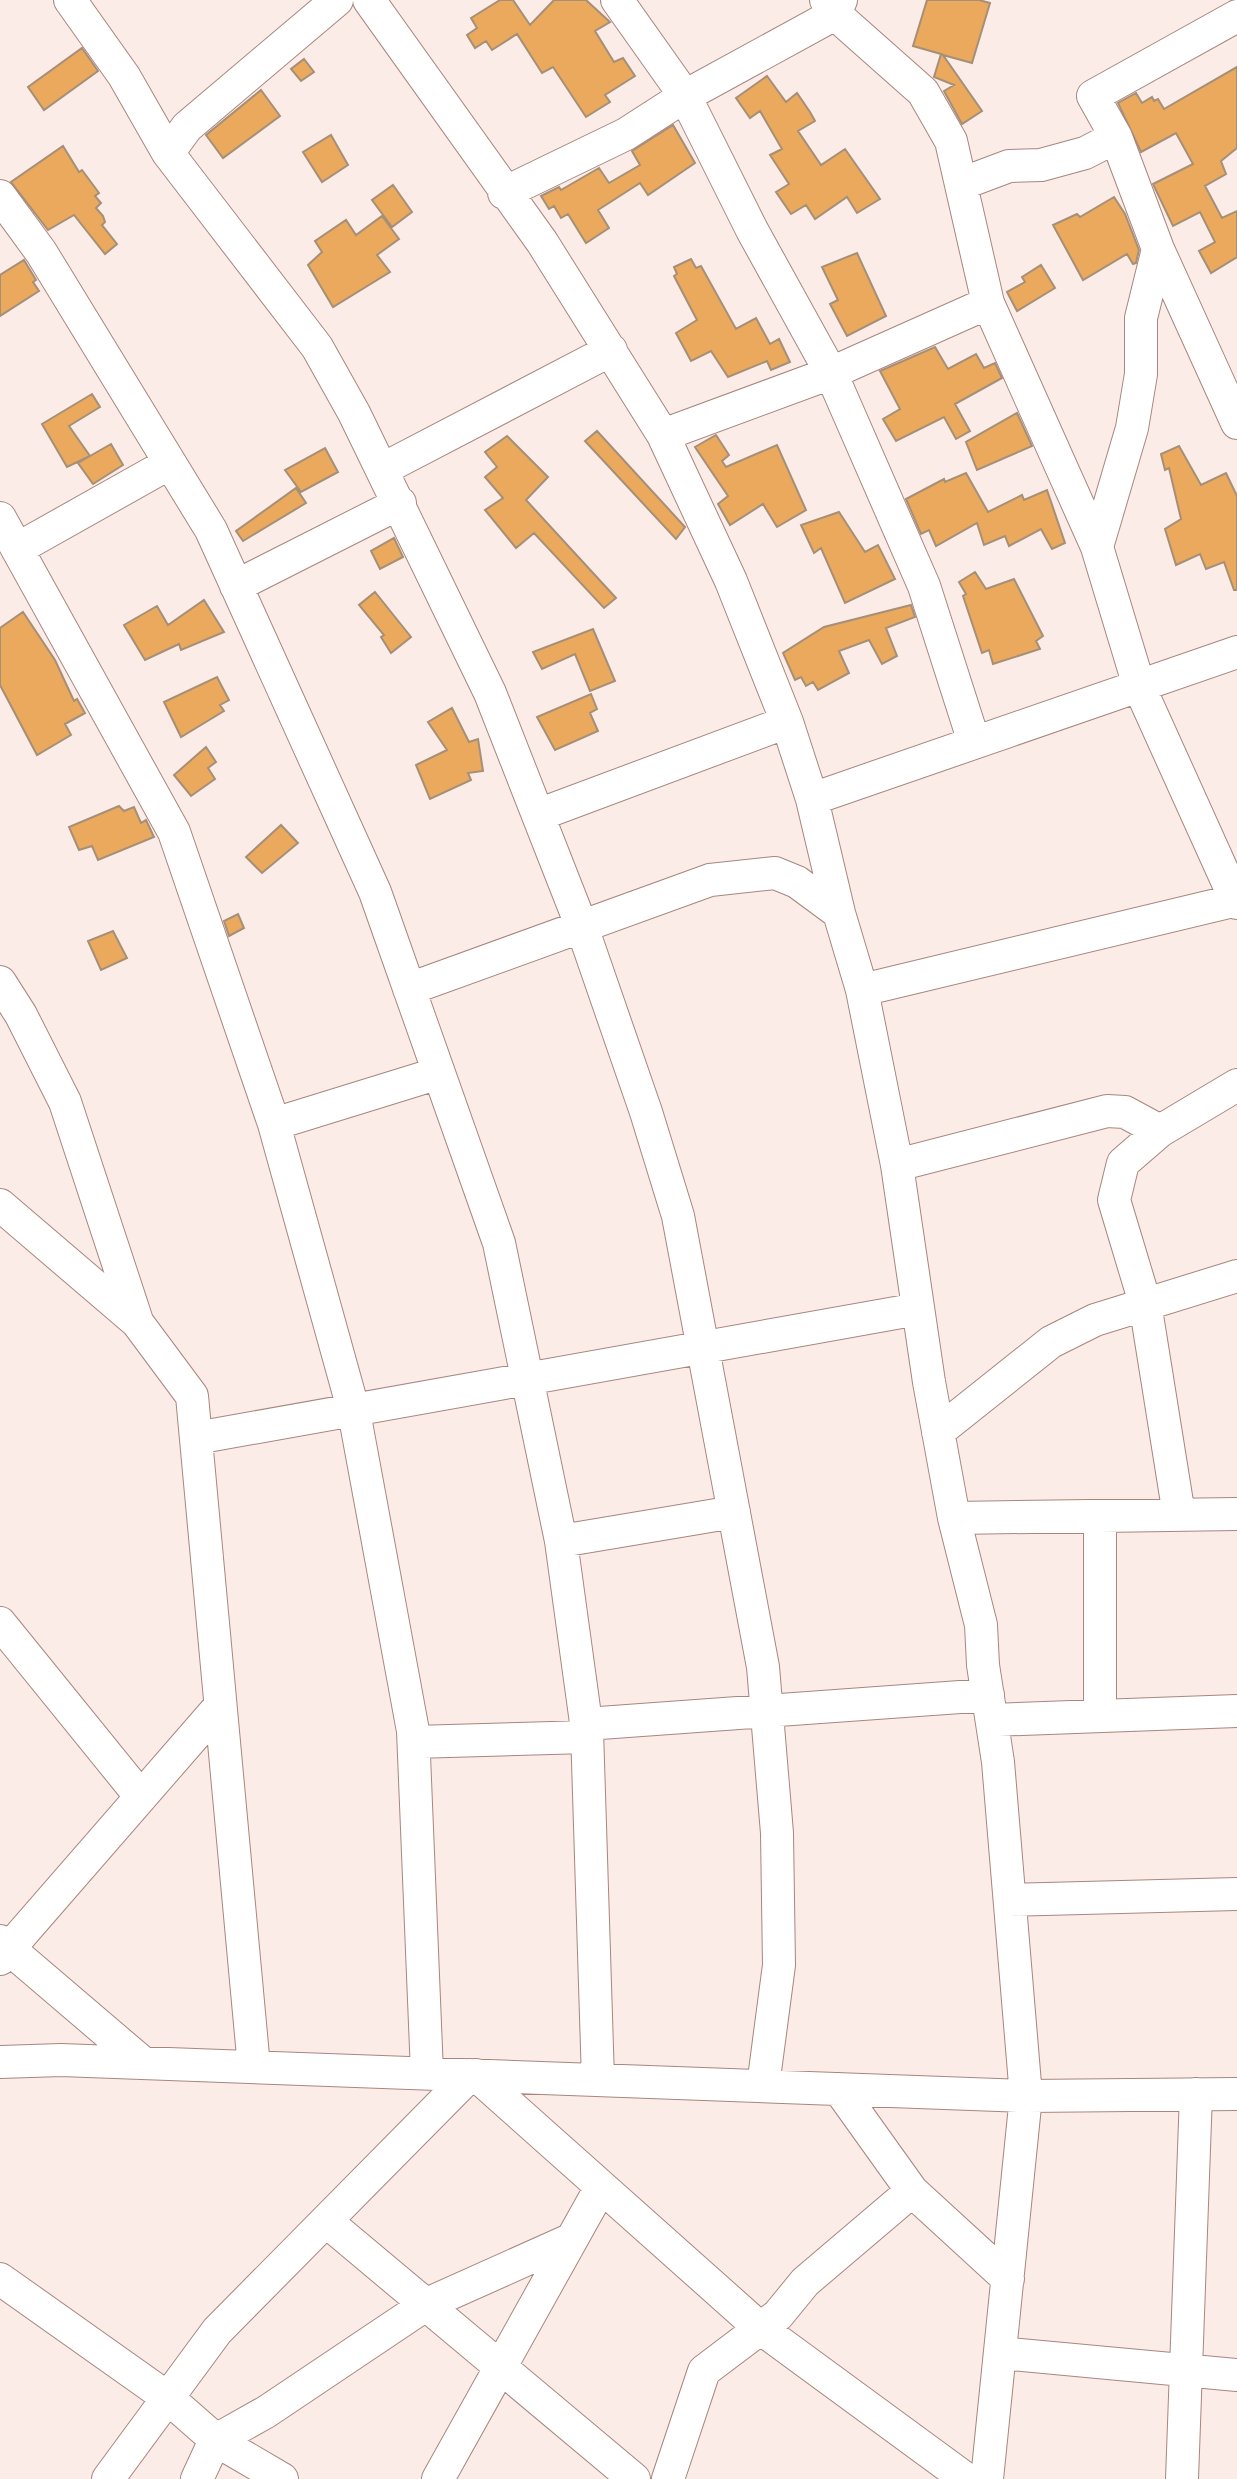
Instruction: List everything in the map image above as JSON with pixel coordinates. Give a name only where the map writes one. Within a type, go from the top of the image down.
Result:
[{"type":"street","points":[[70,0],[124,76],[168,153],[317,347],[383,469],[490,693],[582,927],[646,1112],[678,1216],[763,1667],[777,1833],[779,1965],[763,2086]]},
{"type":"street","points":[[168,153],[187,127],[337,0]]},
{"type":"street","points":[[369,0],[541,242],[663,435],[731,581],[788,722],[812,799],[839,913],[862,990],[897,1165],[918,1309],[954,1518],[981,1625],[1010,1900],[1026,2096],[987,2479]]},
{"type":"street","points":[[618,0],[685,96],[757,240],[831,373],[924,586],[974,743]]},
{"type":"street","points":[[504,193],[625,134],[834,5],[923,92],[951,141],[988,303],[1097,547],[1139,686],[1237,901],[862,990]]},
{"type":"street","points":[[1237,16],[1093,96],[1116,137],[1158,249],[1237,423]]},
{"type":"street","points":[[961,184],[1009,166],[1041,164],[1085,153],[1116,137]]},
{"type":"street","points":[[0,196],[41,252],[211,530],[375,892],[499,1243],[561,1541],[587,1730],[598,2080]]},
{"type":"street","points":[[1097,547],[1132,428],[1141,374],[1140,317],[1158,249]]},
{"type":"street","points":[[663,435],[831,373],[988,303]]},
{"type":"street","points":[[383,469],[611,350]]},
{"type":"street","points":[[17,549],[170,463]]},
{"type":"street","points":[[236,586],[400,503]]},
{"type":"street","points":[[0,518],[174,832],[274,1124],[354,1412],[414,1742],[427,2073]]},
{"type":"street","points":[[812,799],[1237,652]]},
{"type":"street","points":[[538,814],[788,722]]},
{"type":"street","points":[[409,989],[710,880],[775,873],[797,882],[839,913]]},
{"type":"street","points":[[0,982],[21,1015],[65,1102],[137,1322]]},
{"type":"street","points":[[274,1124],[439,1073]]},
{"type":"street","points":[[1180,1515],[1145,1303],[1114,1200],[1123,1163],[1160,1131],[1237,1085]]},
{"type":"street","points":[[897,1165],[1107,1111],[1125,1112],[1160,1131]]},
{"type":"street","points":[[0,1205],[137,1322],[192,1396],[254,2067]]},
{"type":"street","points":[[938,1432],[1051,1342],[1095,1320],[1237,1276]]},
{"type":"street","points":[[196,1438],[354,1412],[918,1309]]},
{"type":"street","points":[[561,1541],[734,1512]]},
{"type":"street","points":[[954,1518],[1237,1514]]},
{"type":"street","points":[[1100,1516],[1100,1716]]},
{"type":"street","points":[[0,1623],[141,1797]]},
{"type":"street","points":[[143,2063],[3,1950],[220,1706]]},
{"type":"street","points":[[414,1742],[587,1730],[766,1711],[990,1708],[1100,1716],[1237,1711]]},
{"type":"street","points":[[1010,1900],[1237,1894]]},
{"type":"street","points":[[0,2062],[61,2060],[1026,2096],[1237,2094]]},
{"type":"street","points":[[472,2075],[760,2328],[966,2479]]},
{"type":"street","points":[[108,2479],[217,2331],[472,2075]]},
{"type":"street","points":[[839,2089],[912,2191],[1007,2279]]},
{"type":"street","points":[[1182,2479],[1196,2094]]},
{"type":"street","points":[[438,2479],[601,2187]]},
{"type":"street","points":[[668,2479],[704,2371],[778,2315],[805,2282],[912,2191]]},
{"type":"street","points":[[326,2221],[634,2479]]},
{"type":"street","points":[[197,2479],[217,2441],[427,2304],[572,2239]]},
{"type":"street","points":[[0,2279],[168,2398],[217,2441],[282,2479]]},
{"type":"street","points":[[1000,2353],[1237,2375]]},
{"type":"building","points":[[500,0],[513,0],[530,25],[554,0],[586,0],[610,22],[595,31],[614,62],[623,58],[635,76],[605,95],[610,102],[586,117],[553,67],[542,73],[517,34],[492,50],[486,41],[475,48],[467,35],[477,28],[471,18]]},
{"type":"building","points":[[927,0],[979,0],[990,3],[972,63],[943,55],[982,111],[962,124],[944,91],[954,85],[934,77],[941,54],[913,46]]},
{"type":"building","points":[[82,48],[98,71],[44,110],[28,87]]},
{"type":"building","points":[[304,59],[314,72],[301,81],[291,69]]},
{"type":"building","points":[[1237,67],[1237,148],[1221,161],[1226,174],[1205,186],[1222,218],[1237,211],[1237,257],[1211,273],[1199,251],[1215,242],[1200,212],[1173,226],[1153,184],[1193,164],[1176,133],[1141,152],[1118,103],[1136,93],[1142,103],[1152,97],[1154,101],[1158,99],[1164,109]]},
{"type":"building","points":[[767,76],[786,102],[797,93],[810,112],[815,121],[798,131],[821,165],[845,149],[880,199],[857,213],[847,197],[815,219],[806,205],[791,214],[776,192],[789,184],[770,155],[782,149],[760,111],[750,118],[736,98]]},
{"type":"building","points":[[261,90],[280,116],[223,158],[206,135]]},
{"type":"building","points":[[673,125],[695,163],[648,195],[640,183],[598,210],[609,228],[586,243],[568,214],[561,218],[554,206],[549,209],[541,196],[559,187],[561,190],[599,168],[609,183],[640,165],[632,151]]},
{"type":"building","points":[[331,135],[348,165],[322,182],[303,152]]},
{"type":"building","points":[[63,146],[79,172],[82,170],[99,193],[95,196],[101,203],[96,208],[103,216],[105,222],[102,225],[117,244],[105,254],[74,215],[48,230],[11,182]]},
{"type":"building","points":[[393,185],[412,212],[392,227],[372,200]]},
{"type":"building","points":[[1114,197],[1125,214],[1139,250],[1136,263],[1133,264],[1127,254],[1083,280],[1053,225],[1077,214],[1080,217]]},
{"type":"building","points":[[382,216],[399,239],[377,255],[390,272],[333,307],[308,265],[322,252],[315,241],[346,220],[356,235]]},
{"type":"building","points":[[857,253],[886,316],[847,336],[830,304],[838,300],[822,267]]},
{"type":"building","points":[[691,259],[696,268],[701,266],[736,329],[756,318],[770,344],[779,339],[790,362],[771,370],[767,361],[728,377],[711,351],[691,361],[676,333],[697,320],[674,276],[677,274],[674,267]]},
{"type":"building","points":[[24,260],[39,291],[0,316],[0,275]]},
{"type":"building","points":[[1041,265],[1055,288],[1017,311],[1007,292],[1025,282],[1022,277]]},
{"type":"building","points":[[935,347],[948,369],[976,354],[984,368],[995,363],[1002,378],[955,404],[970,431],[956,439],[944,417],[896,441],[883,419],[900,409],[880,371]]},
{"type":"building","points":[[92,394],[100,407],[69,426],[90,456],[67,467],[42,424]]},
{"type":"building","points":[[1017,413],[1032,446],[977,470],[966,442]]},
{"type":"building","points":[[597,431],[685,527],[676,539],[585,441]]},
{"type":"building","points":[[716,435],[729,455],[722,461],[726,467],[777,445],[806,510],[777,527],[763,504],[730,525],[718,504],[728,496],[695,447]]},
{"type":"building","points":[[507,436],[548,477],[526,500],[616,598],[604,608],[534,533],[516,548],[485,510],[503,498],[485,477],[497,467],[485,452]]},
{"type":"building","points":[[111,444],[123,465],[93,484],[78,463]]},
{"type":"building","points":[[1179,446],[1201,485],[1226,473],[1237,496],[1237,590],[1234,590],[1224,562],[1206,569],[1200,554],[1176,565],[1165,529],[1181,519],[1169,468],[1165,470],[1161,454]]},
{"type":"building","points":[[325,448],[338,472],[301,492],[285,470]]},
{"type":"building","points":[[966,473],[988,512],[1022,495],[1024,500],[1047,490],[1065,543],[1052,549],[1041,529],[1009,546],[1005,536],[984,545],[977,523],[936,546],[929,530],[921,534],[906,499],[944,479],[945,482]]},
{"type":"building","points":[[296,488],[306,503],[243,541],[236,531]]},
{"type":"building","points":[[839,512],[865,552],[878,545],[895,579],[845,603],[821,548],[814,553],[801,525]]},
{"type":"building","points":[[394,538],[403,557],[380,569],[371,551]]},
{"type":"building","points":[[975,572],[986,589],[1014,579],[1043,636],[1036,641],[1040,649],[993,664],[989,650],[982,653],[963,596],[966,594],[959,582]]},
{"type":"building","points":[[375,592],[411,637],[391,653],[381,637],[384,635],[359,605]]},
{"type":"building","points":[[204,600],[224,632],[181,650],[179,644],[145,660],[124,625],[157,606],[168,625]]},
{"type":"building","points":[[911,605],[915,617],[886,628],[897,656],[882,664],[869,640],[839,651],[849,673],[818,690],[813,682],[806,686],[801,677],[795,680],[783,653],[824,627]]},
{"type":"building","points":[[23,612],[55,660],[74,701],[77,699],[85,713],[65,724],[71,735],[37,755],[0,685],[0,628]]},
{"type":"building","points":[[593,629],[615,681],[590,691],[575,654],[542,669],[533,652]]},
{"type":"building","points":[[217,677],[229,700],[220,705],[224,711],[181,737],[164,702]]},
{"type":"building","points":[[591,694],[597,709],[590,713],[598,731],[555,750],[537,717]]},
{"type":"building","points":[[452,708],[469,742],[478,739],[483,771],[468,773],[471,780],[430,799],[416,765],[447,750],[428,722]]},
{"type":"building","points":[[206,747],[216,762],[208,768],[215,779],[191,796],[174,775]]},
{"type":"building","points":[[119,806],[124,811],[134,807],[141,823],[146,820],[154,837],[98,860],[92,846],[79,850],[69,827]]},
{"type":"building","points":[[281,825],[298,843],[262,873],[246,857]]},
{"type":"building","points":[[238,914],[244,928],[229,936],[224,921]]},
{"type":"building","points":[[113,931],[127,958],[101,970],[88,941]]}]
